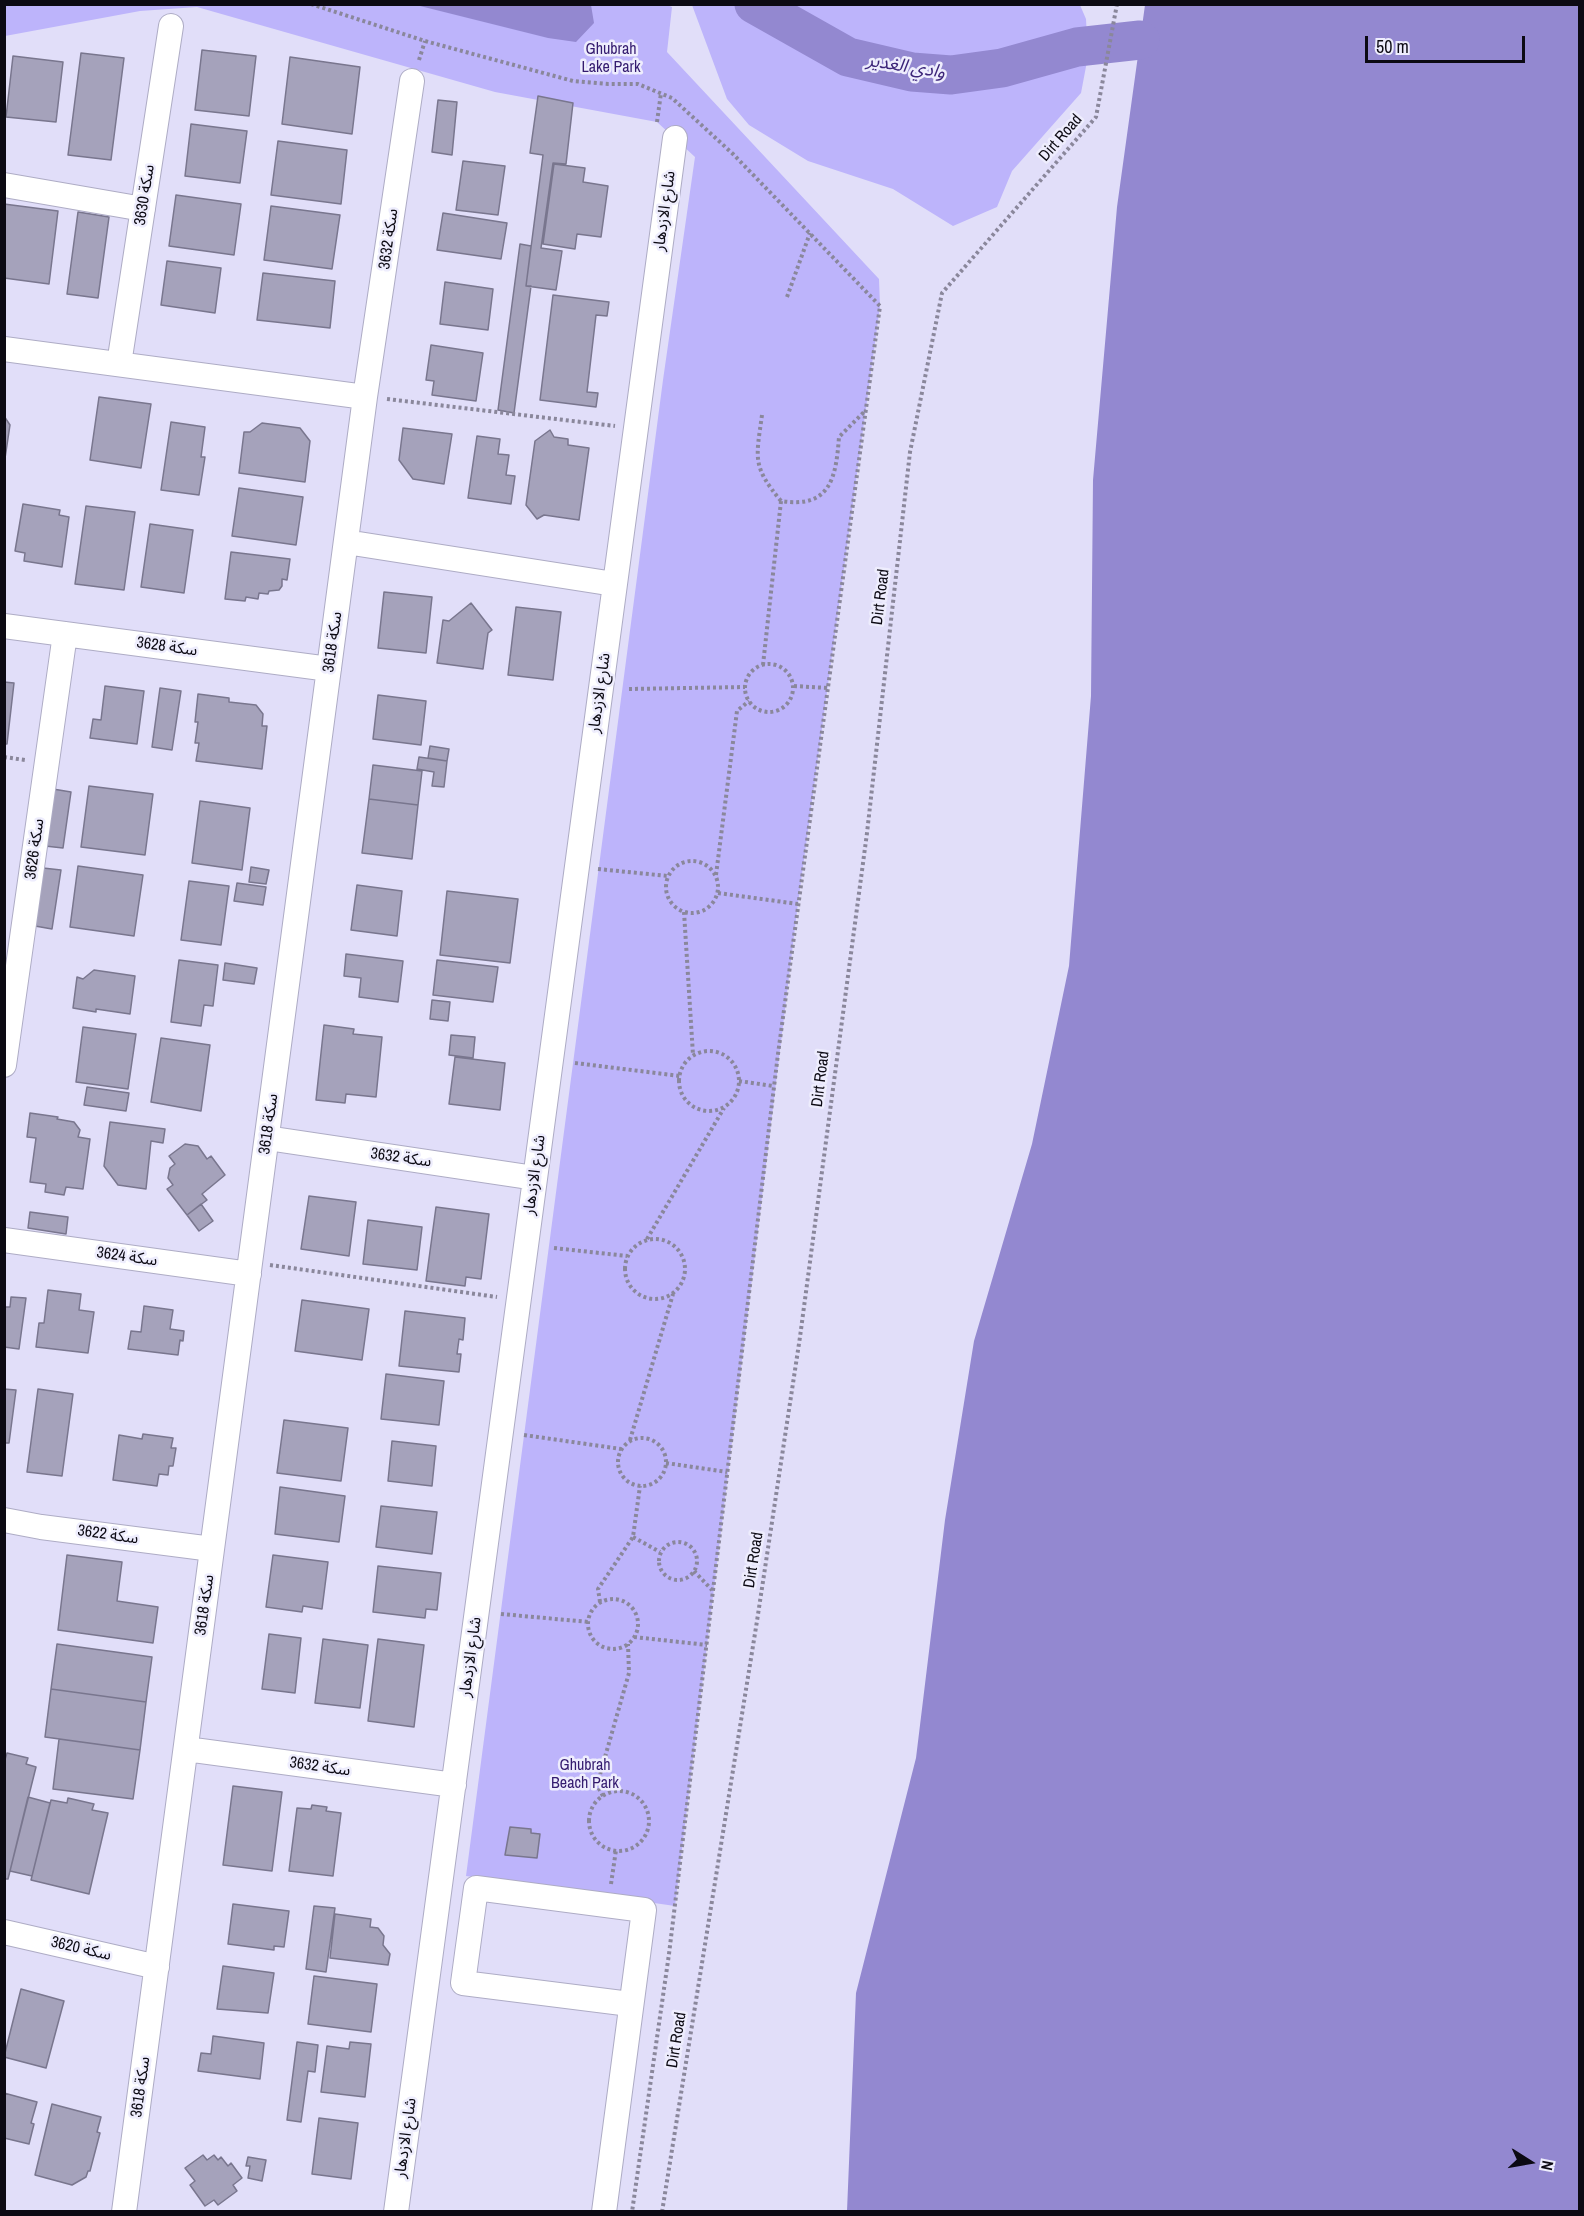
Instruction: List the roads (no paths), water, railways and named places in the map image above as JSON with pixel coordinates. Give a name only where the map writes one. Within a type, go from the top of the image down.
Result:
[{"type":"street","name":"سكة 3630","points":[[119,364],[171,26]]},
{"type":"street","name":"سكة 3632","points":[[365,396],[412,81]]},
{"type":"street","name":"شارع الازدهار","points":[[396,2211],[675,138]]},
{"type":"street","points":[[4,185],[143,208]]},
{"type":"street","points":[[4,349],[365,396]]},
{"type":"street","name":"سكة 3618","points":[[124,2211],[365,396]]},
{"type":"street","points":[[346,542],[614,584]]},
{"type":"street","name":"سكة 3628","points":[[4,626],[329,669]]},
{"type":"street","name":"سكة 3626","points":[[4,1065],[65,634]]},
{"type":"street","name":"سكة 3632","points":[[267,1138],[535,1178]]},
{"type":"street","name":"سكة 3624","points":[[4,1240],[250,1268]]},
{"type":"street","name":"سكة 3622","points":[[4,1520],[41,1527],[212,1549]]},
{"type":"street","name":"سكة 3632","points":[[186,1749],[453,1785]]},
{"type":"street","points":[[604,2211],[644,1910],[476,1888],[463,1983],[630,2004]]},
{"type":"street","name":"سكة 3620","points":[[4,1932],[157,1967]]},
{"type":"waterway","name":"وادي الغدير","points":[[754,4],[848,57],[912,72],[951,75],[1002,68],[1077,47],[1140,40]]},
{"type":"park label","name":"Ghubrah Lake Park","points":[[611,59]]},
{"type":"park label","name":"Ghubrah Beach Park","points":[[585,1775]]}]
